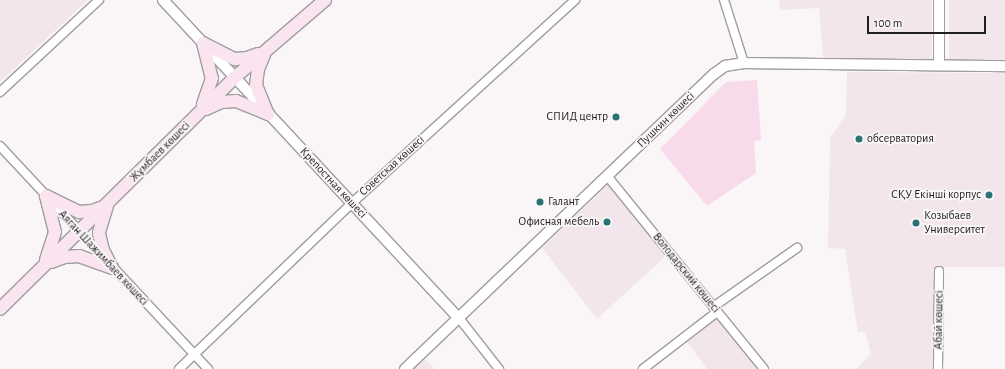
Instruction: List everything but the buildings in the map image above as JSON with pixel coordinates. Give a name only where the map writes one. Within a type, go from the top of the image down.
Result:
[{"type":"main road","name":"Жұмбаев көшесі","points":[[0,309],[234,78],[325,0]]},
{"type":"main road","points":[[203,43],[238,59],[250,57],[266,50]]},
{"type":"main road","points":[[200,112],[212,78],[203,43]]},
{"type":"main road","points":[[266,50],[259,64],[256,79],[259,96],[268,114]]},
{"type":"main road","points":[[200,112],[232,101],[246,103],[268,114]]},
{"type":"main road","points":[[46,196],[82,212],[95,211],[109,201]]},
{"type":"main road","points":[[43,267],[55,232],[46,196]]},
{"type":"main road","points":[[109,201],[102,218],[99,234],[103,250],[112,268]]},
{"type":"main road","points":[[43,267],[61,258],[74,255],[89,258],[112,268]]},
{"type":"street","points":[[0,92],[98,0]]},
{"type":"street","name":"Крепостная көшесі","points":[[163,0],[459,318],[499,369]]},
{"type":"street","name":"Советская көшесі","points":[[179,369],[352,203],[575,0]]},
{"type":"street","points":[[724,0],[744,63]]},
{"type":"street","points":[[939,0],[939,65]]},
{"type":"street","name":"Пушкин көшесі","points":[[405,369],[608,177],[714,74],[729,65],[744,63],[1005,66]]},
{"type":"street","name":"Аяган Шажимбаев көшесі","points":[[0,146],[78,232],[208,369]]},
{"type":"street","name":"Володарский көшесі","points":[[608,177],[764,369]]},
{"type":"street","points":[[643,369],[715,310],[797,248]]},
{"type":"street","name":"Абай көшесі","points":[[938,369],[939,271]]},
{"type":"shaded area","points":[[0,0],[88,0],[0,82]]},
{"type":"shaded area","points":[[779,0],[932,0],[932,59],[823,58],[819,8],[780,10]]},
{"type":"shaded area","points":[[949,0],[1005,0],[1005,60],[949,60]]},
{"type":"shaded area","points":[[847,72],[1005,73],[1005,267],[936,267],[934,369],[856,369],[871,354],[865,332],[858,333],[845,249],[828,248],[830,138],[846,114]]},
{"type":"shaded area","points":[[757,80],[761,140],[754,141],[756,173],[707,206],[660,149],[726,82]]},
{"type":"shaded area","points":[[608,185],[666,256],[597,319],[542,248]]},
{"type":"shaded area","points":[[717,319],[758,369],[707,369],[687,342]]},
{"type":"shaded area","points":[[425,359],[435,369],[414,369]]},
{"type":"place","name":"СПИД центр","points":[[616,117]]},
{"type":"place","name":"обсерватория","points":[[859,139]]},
{"type":"place","name":"СҚУ Екінші корпус","points":[[989,195]]},
{"type":"place","name":"Галант","points":[[540,202]]},
{"type":"place","name":"Офисная мебель","points":[[607,222]]},
{"type":"place","name":"Козыбаев Университет","points":[[916,223]]}]
